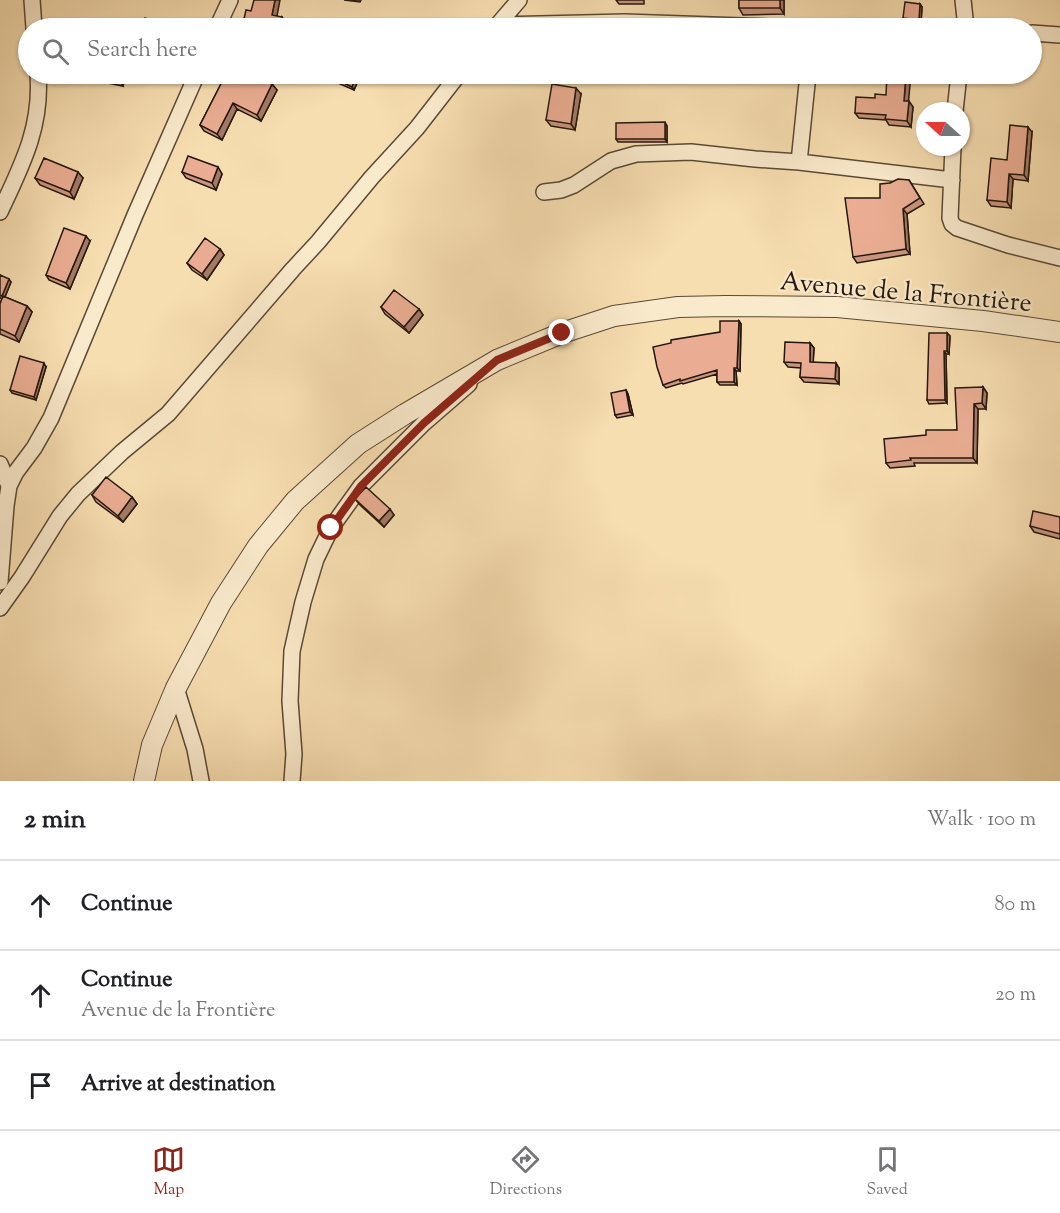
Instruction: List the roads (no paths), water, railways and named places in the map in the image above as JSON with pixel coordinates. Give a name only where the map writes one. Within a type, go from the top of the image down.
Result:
[{"type":"street","points":[[32,0],[33,18]]},
{"type":"street","points":[[222,18],[230,0]]},
{"type":"street","points":[[504,18],[519,0]]},
{"type":"street","points":[[963,0],[965,18]]},
{"type":"street","points":[[1042,33],[1060,34]]},
{"type":"street","points":[[0,212],[22,165],[34,131],[39,84]]},
{"type":"street","points":[[0,582],[9,486],[51,418],[135,215],[193,84]]},
{"type":"street","points":[[0,608],[60,516],[78,494],[122,452],[168,414],[417,128],[451,84]]},
{"type":"street","points":[[799,162],[807,84]]},
{"type":"street","points":[[955,102],[957,84]]},
{"type":"street","points":[[544,192],[561,190],[574,185],[611,160],[636,154],[691,152],[952,180]]},
{"type":"street","points":[[953,156],[950,218],[952,224],[957,228],[1008,245],[1060,258]]},
{"type":"street","name":"Avenue de la Frontière","points":[[144,781],[152,745],[176,688],[227,593],[258,546],[295,501],[358,444],[497,360],[562,333],[614,316],[678,307],[837,307],[983,321],[1060,332]]},
{"type":"street","points":[[292,781],[294,754],[290,701],[292,651],[316,559],[331,528],[361,486],[424,423],[497,360]]},
{"type":"street","points":[[0,464],[9,486]]},
{"type":"street","points":[[176,688],[195,749],[201,781]]}]
